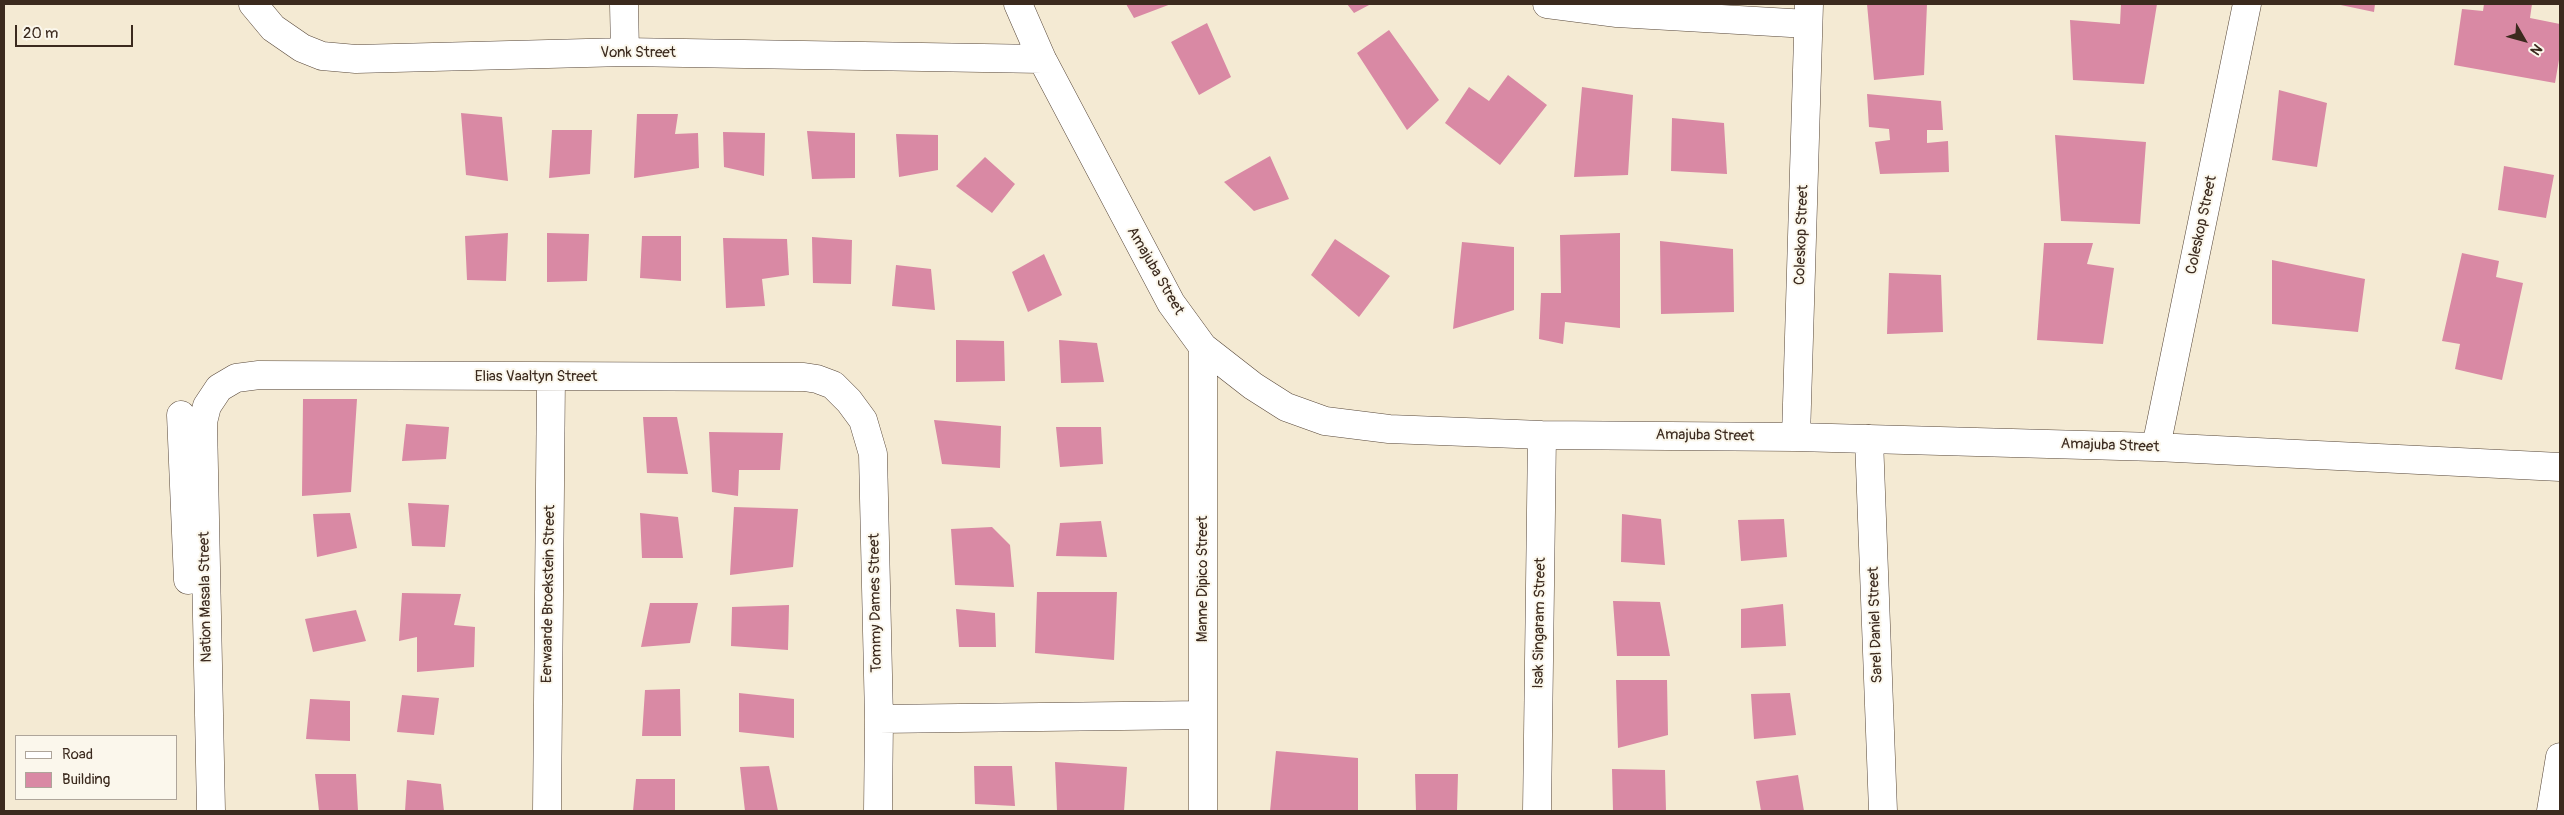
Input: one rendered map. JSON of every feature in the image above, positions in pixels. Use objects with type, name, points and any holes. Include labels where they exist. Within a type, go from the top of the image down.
[{"type":"street","name":"Vonk Street","points":[[253,4],[273,28],[286,39],[322,56],[356,59],[625,52],[1042,59]]},
{"type":"street","points":[[624,4],[625,52]]},
{"type":"street","name":"Amajuba Street","points":[[1018,4],[1042,59],[1171,303],[1202,347],[1252,386],[1286,407],[1325,421],[1389,429],[1542,435],[1796,437],[2156,447],[2560,467]]},
{"type":"street","points":[[1547,4],[1617,13],[1808,14]]},
{"type":"street","name":"Coleskop Street","points":[[2156,447],[2248,4]]},
{"type":"street","name":"Coleskop Street","points":[[1796,437],[1808,14]]},
{"type":"street","name":"Manne Dipico Street","points":[[1202,347],[1203,811]]},
{"type":"street","name":"Elias Vaaltyn Street","points":[[219,388],[236,378],[259,375],[551,378],[804,377],[817,379],[833,386],[849,400]]},
{"type":"street","name":"Eerwaarde Broekstein Street","points":[[547,811],[551,378]]},
{"type":"street","name":"Nation Masala Street","points":[[211,811],[203,422],[207,406],[219,388]]},
{"type":"street","name":"Tommy Dames Street","points":[[849,400],[862,420],[873,454],[879,719],[878,811]]},
{"type":"street","points":[[181,415],[197,811]]},
{"type":"street","name":"Isak Singaram Street","points":[[1538,811],[1542,435]]},
{"type":"street","name":"Sarel Daniel Street","points":[[1869,439],[1883,811]]},
{"type":"street","points":[[879,719],[1203,715]]},
{"type":"street","points":[[2551,811],[2560,757]]},
{"type":"building","points":[[1126,4],[1171,4],[1134,18]]},
{"type":"building","points":[[1347,4],[1371,4],[1354,13]]},
{"type":"building","points":[[1867,4],[1927,4],[1924,75],[1874,80]]},
{"type":"building","points":[[2121,4],[2157,4],[2144,84],[2073,80],[2070,20],[2120,24]]},
{"type":"building","points":[[2336,4],[2375,4],[2374,12]]},
{"type":"building","points":[[2484,4],[2532,4],[2530,18],[2560,24],[2560,54],[2555,83],[2454,65],[2462,9],[2483,11]]},
{"type":"building","points":[[1207,23],[1231,77],[1199,95],[1171,42]]},
{"type":"building","points":[[1389,30],[1439,100],[1407,130],[1357,53]]},
{"type":"building","points":[[1508,75],[1547,105],[1500,165],[1445,123],[1469,87],[1489,101]]},
{"type":"building","points":[[1582,87],[1633,95],[1628,175],[1574,177]]},
{"type":"building","points":[[2279,90],[2327,103],[2317,167],[2272,160]]},
{"type":"building","points":[[1867,94],[1941,101],[1943,130],[1927,130],[1927,143],[1948,141],[1949,172],[1880,174],[1875,142],[1890,140],[1889,129],[1869,127]]},
{"type":"building","points":[[461,113],[502,117],[508,181],[466,175]]},
{"type":"building","points":[[637,114],[678,114],[675,134],[698,133],[699,168],[634,178]]},
{"type":"building","points":[[1672,118],[1724,123],[1727,174],[1671,171]]},
{"type":"building","points":[[552,130],[592,130],[590,174],[549,178]]},
{"type":"building","points":[[807,131],[855,133],[855,178],[812,179]]},
{"type":"building","points":[[723,132],[765,133],[764,176],[724,167]]},
{"type":"building","points":[[896,134],[938,135],[938,170],[899,177]]},
{"type":"building","points":[[2055,135],[2146,142],[2140,224],[2061,221]]},
{"type":"building","points":[[1270,156],[1289,199],[1254,211],[1224,182]]},
{"type":"building","points":[[985,157],[1015,184],[992,213],[956,186]]},
{"type":"building","points":[[2504,166],[2554,175],[2546,218],[2498,210]]},
{"type":"building","points":[[508,233],[506,281],[467,280],[465,236]]},
{"type":"building","points":[[547,233],[589,234],[587,281],[547,282]]},
{"type":"building","points":[[1620,233],[1620,328],[1565,322],[1563,344],[1539,339],[1541,293],[1561,293],[1560,235]]},
{"type":"building","points":[[642,236],[681,236],[681,281],[640,278]]},
{"type":"building","points":[[812,237],[852,240],[851,284],[813,283]]},
{"type":"building","points":[[723,238],[787,239],[789,275],[762,279],[765,306],[726,308]]},
{"type":"building","points":[[1335,239],[1390,276],[1359,317],[1311,275]]},
{"type":"building","points":[[1660,241],[1733,249],[1734,312],[1661,314]]},
{"type":"building","points":[[1462,242],[1514,247],[1514,310],[1453,329]]},
{"type":"building","points":[[2044,243],[2093,243],[2087,264],[2114,268],[2103,344],[2037,340]]},
{"type":"building","points":[[2462,253],[2499,261],[2496,277],[2523,283],[2502,380],[2455,369],[2460,344],[2442,341]]},
{"type":"building","points":[[1044,254],[1062,295],[1028,312],[1012,272]]},
{"type":"building","points":[[2272,260],[2365,279],[2358,332],[2272,324]]},
{"type":"building","points":[[896,265],[931,269],[935,310],[892,306]]},
{"type":"building","points":[[1889,273],[1941,275],[1943,332],[1887,334]]},
{"type":"building","points":[[956,340],[1004,341],[1005,381],[956,382]]},
{"type":"building","points":[[1059,340],[1097,343],[1104,382],[1061,383]]},
{"type":"building","points":[[303,399],[357,399],[351,492],[302,496]]},
{"type":"building","points":[[643,417],[677,417],[688,474],[647,473]]},
{"type":"building","points":[[934,420],[1001,426],[1000,468],[942,464]]},
{"type":"building","points":[[406,424],[449,427],[446,459],[402,461]]},
{"type":"building","points":[[1056,427],[1101,427],[1103,464],[1060,467]]},
{"type":"building","points":[[709,432],[783,433],[780,470],[739,470],[738,496],[712,492]]},
{"type":"building","points":[[408,503],[449,505],[445,547],[412,546]]},
{"type":"building","points":[[734,507],[798,509],[793,567],[730,575]]},
{"type":"building","points":[[350,513],[357,548],[317,557],[313,514]]},
{"type":"building","points":[[640,513],[678,517],[683,558],[642,558]]},
{"type":"building","points":[[1622,514],[1661,519],[1665,565],[1621,562]]},
{"type":"building","points":[[1784,519],[1787,557],[1741,561],[1738,520]]},
{"type":"building","points":[[1101,521],[1107,557],[1056,556],[1060,523]]},
{"type":"building","points":[[992,527],[1010,545],[1014,587],[955,585],[951,529]]},
{"type":"building","points":[[1037,592],[1117,592],[1114,660],[1035,653]]},
{"type":"building","points":[[402,593],[461,594],[454,625],[475,627],[474,667],[417,672],[417,637],[399,641]]},
{"type":"building","points":[[1613,601],[1660,602],[1670,656],[1617,656]]},
{"type":"building","points":[[650,603],[698,603],[690,643],[641,647]]},
{"type":"building","points":[[1783,604],[1786,646],[1741,648],[1741,609]]},
{"type":"building","points":[[789,605],[788,650],[731,646],[732,607]]},
{"type":"building","points":[[956,609],[995,613],[996,647],[959,647]]},
{"type":"building","points":[[356,610],[366,641],[313,652],[305,619]]},
{"type":"building","points":[[1616,680],[1667,680],[1668,735],[1618,748]]},
{"type":"building","points":[[680,689],[681,736],[642,736],[645,690]]},
{"type":"building","points":[[739,693],[794,699],[794,738],[739,732]]},
{"type":"building","points":[[1790,693],[1796,735],[1754,739],[1751,694]]},
{"type":"building","points":[[402,695],[439,698],[434,735],[397,732]]},
{"type":"building","points":[[310,699],[350,701],[350,741],[306,739]]},
{"type":"building","points":[[1276,751],[1358,758],[1358,811],[1270,811]]},
{"type":"building","points":[[1055,762],[1127,767],[1124,811],[1057,811]]},
{"type":"building","points":[[769,766],[778,811],[745,811],[740,767]]},
{"type":"building","points":[[974,766],[1012,766],[1015,806],[975,804]]},
{"type":"building","points":[[1612,769],[1665,770],[1666,811],[1613,811]]},
{"type":"building","points":[[315,774],[356,774],[358,811],[319,811]]},
{"type":"building","points":[[1415,774],[1458,774],[1457,811],[1416,811]]},
{"type":"building","points":[[1798,775],[1804,811],[1761,811],[1756,781]]},
{"type":"building","points":[[636,779],[675,779],[675,811],[633,811]]},
{"type":"building","points":[[407,780],[441,784],[444,811],[405,811]]}]
